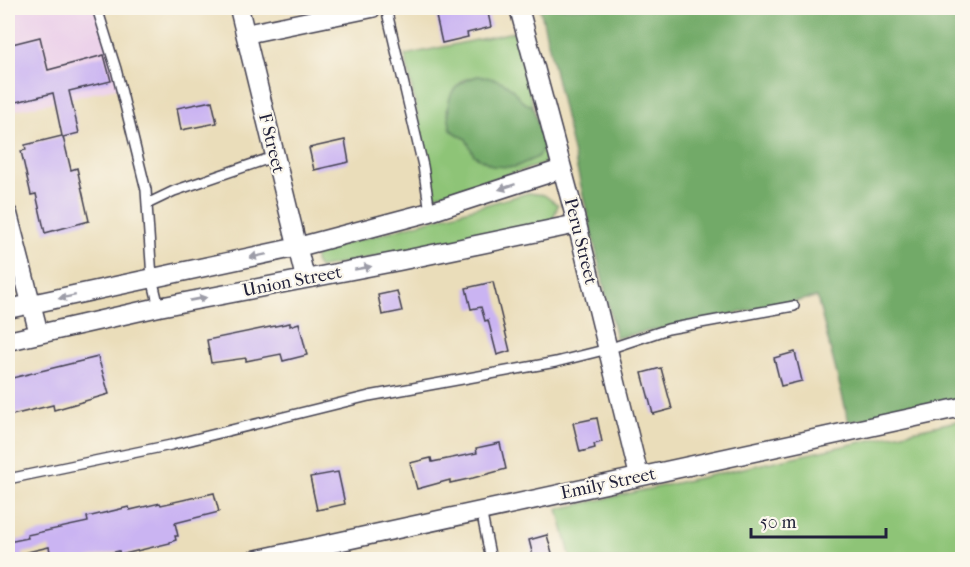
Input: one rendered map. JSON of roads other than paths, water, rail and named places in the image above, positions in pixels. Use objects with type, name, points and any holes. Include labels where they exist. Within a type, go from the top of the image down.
[{"type":"street","name":"F Street","points":[[239,8],[305,278]]},
{"type":"street","points":[[246,34],[372,8]]},
{"type":"street","name":"Peru Street","points":[[519,8],[577,224],[639,476]]},
{"type":"street","name":"Union Street","points":[[8,309],[298,247],[430,212],[562,169]]},
{"type":"street","points":[[8,214],[39,334]]},
{"type":"street","name":"Union Street","points":[[8,341],[159,307],[577,224]]},
{"type":"street","name":"Emily Street","points":[[254,560],[963,407]]},
{"type":"lane","points":[[97,8],[116,69],[146,190],[153,278],[159,307]]},
{"type":"lane","points":[[386,8],[423,166],[430,212]]},
{"type":"lane","points":[[147,204],[174,191],[276,156]]},
{"type":"lane","points":[[8,479],[171,445],[369,396],[556,362],[608,349],[668,329],[794,306]]},
{"type":"lane","points":[[481,510],[491,560]]}]
